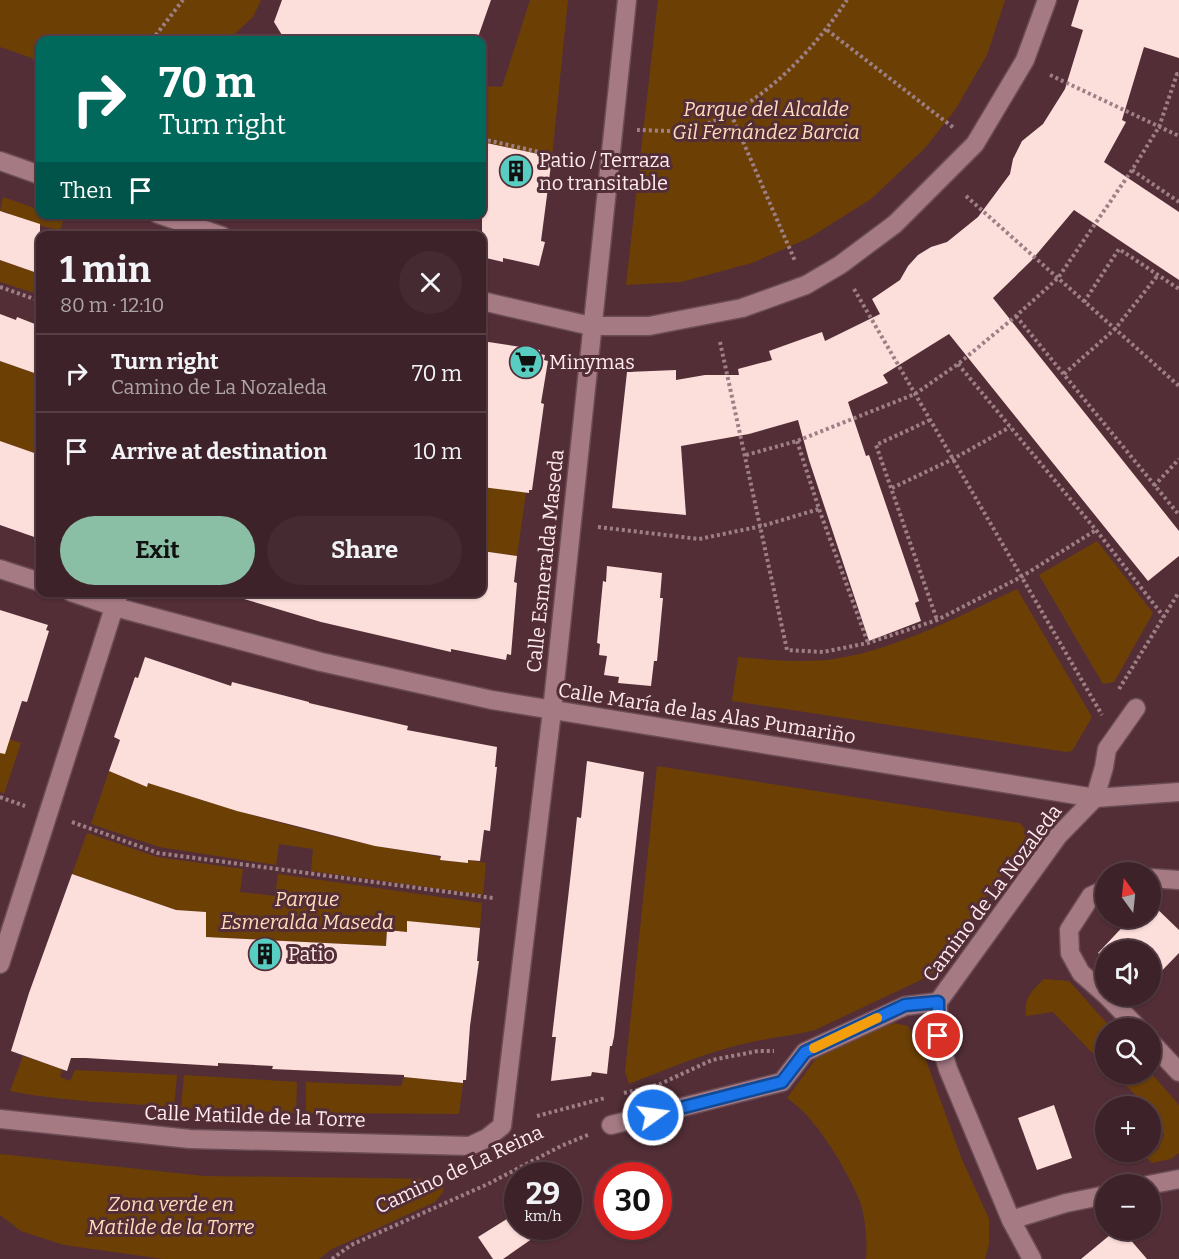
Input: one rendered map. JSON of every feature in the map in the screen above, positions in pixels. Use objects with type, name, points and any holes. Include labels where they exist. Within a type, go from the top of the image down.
[{"type":"street","name":"Calle Esmeralda Maseda","points":[[502,1126],[552,711],[627,0]]},
{"type":"street","points":[[486,302],[591,326],[650,326],[742,308],[806,285],[840,265],[895,224],[975,144],[1025,60],[1047,0]]},
{"type":"street","points":[[0,161],[36,174]]},
{"type":"street","points":[[173,219],[207,231]]},
{"type":"street","points":[[0,569],[36,581]]},
{"type":"street","name":"Calle María de las Alas Pumariño","points":[[100,597],[117,600],[321,662],[492,700],[1095,798]]},
{"type":"street","points":[[0,964],[117,600]]},
{"type":"street","points":[[1136,708],[1107,749],[1095,798],[1177,792]]},
{"type":"street","name":"Camino de La Nozaleda","points":[[1026,1257],[948,1069],[938,1036],[938,1002],[1058,836],[1095,798]]},
{"type":"street","points":[[1161,879],[1179,880]]},
{"type":"street","points":[[1095,894],[1091,896],[1069,930],[1070,953],[1081,973],[1095,985]]},
{"type":"street","points":[[610,1125],[782,1082],[805,1052],[905,1005],[938,1002]]},
{"type":"street","points":[[1117,1006],[1129,1018]]},
{"type":"street","points":[[1161,1053],[1179,1072]]},
{"type":"street","name":"Calle Matilde de la Torre","points":[[0,1119],[190,1140],[470,1146],[488,1138],[502,1126]]},
{"type":"street","points":[[1161,1182],[1179,1179]]},
{"type":"street","points":[[1011,1220],[1066,1203],[1095,1197]]},
{"type":"path","points":[[155,36],[183,0]]},
{"type":"path","points":[[634,130],[683,130],[731,114],[778,80],[826,30],[847,0]]},
{"type":"path","points":[[826,30],[954,128]]},
{"type":"path","points":[[746,455],[797,441],[915,394],[958,364],[1016,316],[1058,278],[1132,170],[1159,126],[1177,74],[1179,75]]},
{"type":"path","points":[[1050,75],[1179,136]]},
{"type":"path","points":[[731,114],[795,261]]},
{"type":"path","points":[[486,140],[570,159]]},
{"type":"path","points":[[1132,170],[1179,202]]},
{"type":"path","points":[[966,196],[1179,386]]},
{"type":"path","points":[[1084,302],[1119,249],[1179,289]]},
{"type":"path","points":[[1064,374],[1115,329],[1158,275]]},
{"type":"path","points":[[0,288],[36,300]]},
{"type":"path","points":[[854,289],[1102,716]]},
{"type":"path","points":[[1016,316],[1179,515]]},
{"type":"path","points":[[720,342],[762,526],[787,650],[823,652],[868,643],[937,620],[1021,577],[1096,530]]},
{"type":"path","points":[[958,364],[1096,530],[1164,617]]},
{"type":"path","points":[[930,420],[876,446],[937,620]]},
{"type":"path","points":[[892,488],[953,459],[1010,427]]},
{"type":"path","points":[[797,441],[868,643]]},
{"type":"path","points":[[1154,486],[1179,459]]},
{"type":"path","points":[[598,527],[699,539],[762,526],[819,509]]},
{"type":"path","points":[[1115,696],[1179,592]]},
{"type":"path","points":[[1097,725],[1108,706]]},
{"type":"path","points":[[48,813],[158,853],[494,898]]},
{"type":"path","points":[[537,1116],[660,1084],[712,1060],[758,1051],[805,1052]]},
{"type":"path","name":"Camino de La Reina","points":[[332,1259],[351,1245],[488,1184],[561,1146],[610,1125]]},
{"type":"green space","points":[[0,0],[261,0],[253,17],[232,36],[36,36],[36,64],[32,58],[0,47]]},
{"type":"green space","points":[[530,0],[568,0],[552,157],[486,143],[486,86],[502,87]]},
{"type":"green space","name":"Parque del Alcalde Gil Fernández Barcia","points":[[658,0],[1005,0],[987,55],[955,110],[925,148],[871,199],[809,238],[752,263],[681,282],[626,285]]},
{"type":"green space","points":[[3,197],[36,209],[36,219],[64,219],[60,231],[8,216],[9,213],[0,211]]},
{"type":"green space","points":[[0,260],[36,273],[36,294],[0,282]]},
{"type":"green space","points":[[0,361],[36,374],[36,454],[0,441]]},
{"type":"green space","points":[[486,487],[526,492],[517,556],[486,552]]},
{"type":"green space","points":[[1097,541],[1153,613],[1114,682],[1103,684],[1039,575]]},
{"type":"green space","points":[[1017,589],[1092,717],[1072,751],[732,701],[738,657],[810,661],[858,654],[905,640]]},
{"type":"green space","points":[[0,736],[21,743],[4,794],[0,792]]},
{"type":"green space","points":[[657,766],[1020,823],[1026,831],[1025,841],[935,971],[925,978],[815,1030],[728,1048],[629,1084],[625,1072]]},
{"type":"green space","name":"Parque Esmeralda Maseda","points":[[109,771],[147,787],[148,783],[316,832],[381,847],[440,857],[441,860],[486,863],[483,895],[311,871],[313,849],[279,844],[276,865],[159,847],[91,824]]},
{"type":"green space","name":"Parque Esmeralda Maseda","points":[[87,833],[157,857],[243,869],[240,892],[275,896],[278,874],[482,903],[480,928],[407,922],[407,932],[387,930],[386,946],[206,937],[206,912],[176,910],[72,874]]},
{"type":"green space","points":[[1044,979],[1069,981],[1102,1018],[1095,1018],[1095,1056],[1053,1012],[1026,1016],[1026,1004],[1035,988]]},
{"type":"green space","points":[[894,1023],[908,1026],[923,1052],[961,1157],[989,1219],[989,1244],[985,1259],[866,1259],[864,1220],[853,1186],[819,1130],[798,1106],[787,1098],[821,1052]]},
{"type":"green space","points":[[23,1056],[62,1069],[60,1077],[70,1081],[75,1070],[177,1075],[174,1107],[71,1100],[10,1091]]},
{"type":"green space","points":[[184,1075],[297,1082],[296,1113],[181,1108]]},
{"type":"green space","points":[[404,1077],[463,1083],[459,1114],[306,1113],[306,1082],[401,1086]]},
{"type":"green space","points":[[1124,1084],[1161,1084],[1179,1105],[1179,1153],[1171,1159],[1161,1161],[1161,1142],[1164,1135],[1161,1129],[1161,1096],[1137,1096]]},
{"type":"green space","name":"Zona verde en Matilde de la Torre","points":[[0,1154],[204,1176],[445,1179],[443,1192],[435,1202],[332,1249],[319,1259],[163,1259],[64,1245],[21,1231],[0,1215]]},
{"type":"building","points":[[282,0],[491,0],[478,36],[283,36],[274,22]]},
{"type":"building","points":[[1079,0],[1179,0],[1179,58],[1144,47],[1122,120],[1126,122],[1104,162],[1179,212],[1179,280],[1074,210],[1031,261],[993,298],[1179,531],[1179,556],[1148,581],[949,334],[883,375],[888,383],[848,402],[866,456],[869,455],[919,601],[915,603],[921,621],[869,641],[798,420],[749,434],[681,446],[686,515],[612,508],[627,372],[676,370],[676,380],[705,375],[739,375],[738,369],[772,360],[769,351],[822,332],[825,341],[880,314],[872,299],[900,280],[918,255],[931,247],[947,242],[978,217],[1010,174],[1013,159],[1022,141],[1043,124],[1065,89],[1083,30],[1071,26]]},
{"type":"building","points":[[486,143],[552,157],[541,241],[545,242],[539,266],[503,258],[503,262],[486,258],[486,231],[482,231],[482,219],[486,219]]},
{"type":"building","points":[[0,211],[40,224],[40,231],[36,231],[36,273],[0,260]]},
{"type":"building","points":[[0,314],[16,320],[17,317],[36,324],[36,374],[0,361]]},
{"type":"building","points":[[486,342],[540,350],[540,354],[545,355],[544,360],[548,361],[532,490],[529,490],[529,493],[486,488]]},
{"type":"building","points":[[0,441],[36,454],[36,538],[0,525]]},
{"type":"building","points":[[486,552],[517,556],[511,655],[507,654],[506,660],[451,649],[451,652],[321,622],[244,599],[244,597],[486,597]]},
{"type":"building","points":[[607,566],[662,573],[660,598],[663,598],[657,661],[654,661],[651,686],[618,683],[619,677],[604,675],[607,656],[599,655],[600,644],[597,643],[603,581],[606,582]]},
{"type":"building","points":[[0,610],[48,625],[46,630],[49,631],[27,702],[22,701],[5,754],[0,753]]},
{"type":"building","points":[[145,657],[231,686],[232,682],[408,726],[407,730],[497,747],[490,831],[484,830],[480,861],[468,860],[468,863],[440,860],[441,856],[375,846],[237,811],[148,783],[147,787],[109,771],[120,740],[114,737],[135,677],[138,678]]},
{"type":"building","points":[[587,761],[644,772],[614,1037],[612,1046],[610,1046],[607,1074],[592,1072],[591,1076],[551,1081],[556,1037],[552,1037],[577,817],[581,818]]},
{"type":"building","points":[[72,874],[176,910],[206,912],[206,937],[386,946],[387,930],[407,932],[407,921],[480,928],[477,961],[479,961],[470,1026],[466,1080],[463,1080],[463,1083],[404,1077],[404,1075],[272,1069],[273,1066],[218,1063],[218,1066],[86,1058],[71,1058],[67,1071],[11,1051],[29,993]]},
{"type":"building","points":[[1161,913],[1179,930],[1179,953],[1161,972],[1161,940],[1110,940],[1122,928],[1161,928]]},
{"type":"building","points":[[1054,1105],[1072,1158],[1037,1170],[1018,1118]]},
{"type":"building","points":[[504,1221],[504,1240],[530,1240],[503,1259],[493,1259],[478,1237]]},
{"type":"building","points":[[1104,1240],[1131,1240],[1147,1259],[1081,1259]]},
{"type":"slow traffic","points":[[814,1048],[877,1018]]},
{"type":"place","name":"Patio / Terraza no transitable","points":[[516,171]]},
{"type":"place","name":"Minymas","points":[[526,362]]},
{"type":"place","name":"Patio","points":[[265,954]]},
{"type":"route","points":[[653,1115],[782,1082],[805,1052],[905,1005],[938,1002],[938,1036]]}]
